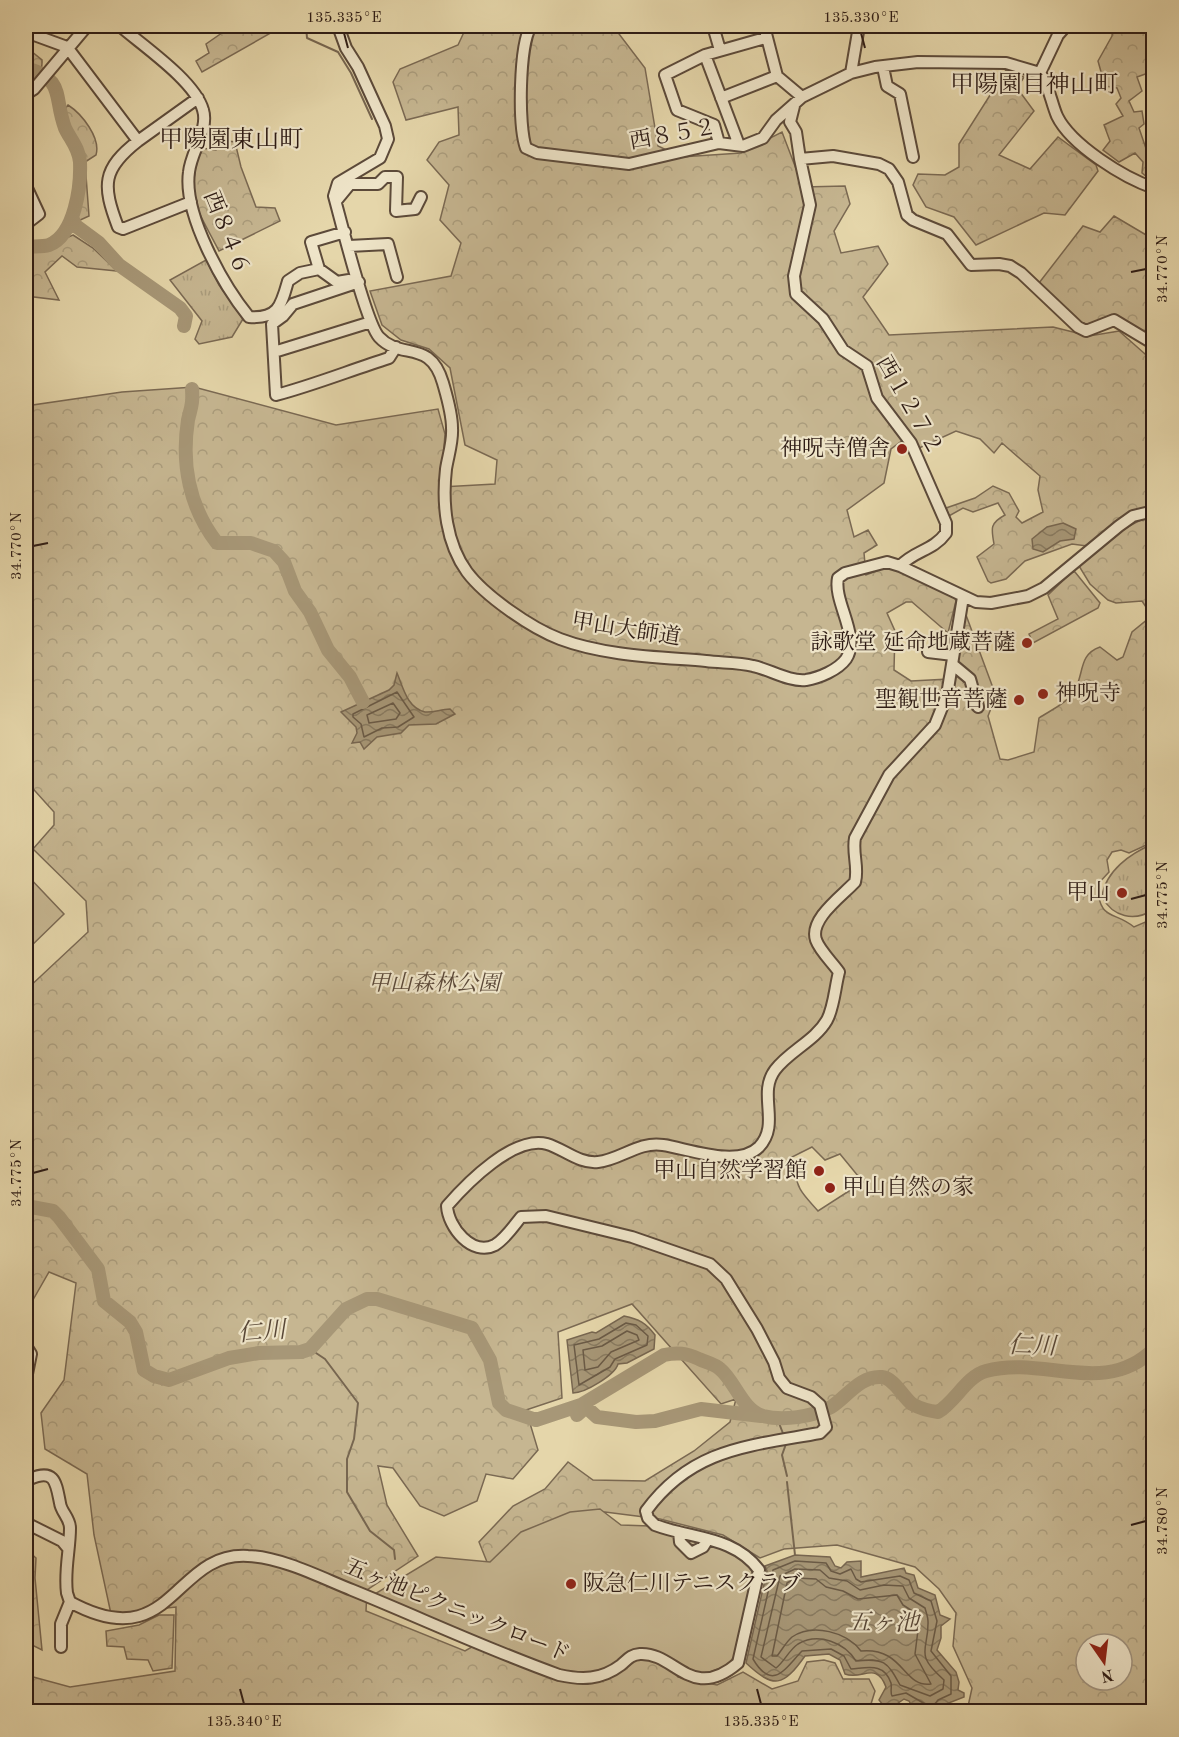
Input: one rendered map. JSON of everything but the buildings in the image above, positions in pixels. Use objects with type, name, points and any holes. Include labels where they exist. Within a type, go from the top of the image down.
[{"type":"street","points":[[41,26],[44,39]]},
{"type":"street","points":[[26,94],[87,26]]},
{"type":"street","points":[[120,26],[190,87],[198,98],[119,156],[108,176],[109,205],[118,227],[123,229],[191,202]]},
{"type":"street","points":[[336,201],[338,183],[380,158],[388,139],[385,126],[358,67],[346,48],[338,26]]},
{"type":"street","name":"西８５２","points":[[531,26],[524,45],[520,123],[526,148],[537,153],[573,159],[628,164],[719,143],[739,146],[764,138],[776,120],[798,101],[851,74],[883,67],[918,62],[1006,63],[1040,73]]},
{"type":"street","points":[[713,26],[720,50]]},
{"type":"street","points":[[764,26],[765,38],[777,76],[798,101]]},
{"type":"street","points":[[851,74],[859,26]]},
{"type":"street","points":[[1066,26],[1058,35],[1040,73],[1064,128],[1077,141],[1129,179],[1154,188]]},
{"type":"street","points":[[26,32],[67,47],[138,141]]},
{"type":"street","points":[[719,143],[714,125],[677,110],[665,75],[705,55],[765,38]]},
{"type":"street","points":[[705,55],[739,146]]},
{"type":"street","points":[[883,67],[887,86],[900,94],[913,158]]},
{"type":"street","points":[[721,98],[777,76]]},
{"type":"street","name":"西８４６","points":[[198,98],[204,111],[202,129],[189,169],[188,187],[191,202],[215,265],[229,293],[249,317],[264,318],[281,304],[288,281],[300,273],[319,269]]},
{"type":"street","name":"西１２７２","points":[[798,101],[790,122],[799,141],[800,159],[810,205],[794,276],[796,294],[806,306],[823,319],[843,350],[867,366],[878,398],[911,442],[946,523],[946,533],[935,546],[910,555],[900,566]]},
{"type":"street","points":[[800,159],[833,156],[879,164],[894,175],[907,215],[913,220],[946,234],[971,265],[1010,266],[1021,273],[1078,327],[1086,331],[1114,320],[1154,344]]},
{"type":"street","points":[[336,201],[350,184],[378,184],[385,177],[397,177],[396,211],[415,209],[421,197]]},
{"type":"street","points":[[26,186],[39,214],[26,223]]},
{"type":"street","name":"甲山大師道","points":[[336,201],[358,279],[379,337],[396,347],[419,352],[429,358],[442,381],[452,427],[446,471],[447,525],[459,560],[475,583],[558,638],[589,648],[751,665],[804,680],[837,668],[850,650],[849,635],[836,587],[838,578],[845,573],[887,562],[976,602],[991,603],[1028,596],[1044,588],[1133,516],[1154,511]]},
{"type":"street","points":[[345,232],[311,242],[319,269],[337,282],[358,279]]},
{"type":"street","points":[[349,246],[388,244],[397,277]]},
{"type":"street","points":[[358,279],[293,303],[283,316],[272,324],[276,395],[312,386],[330,376],[389,358],[396,347]]},
{"type":"street","points":[[274,352],[372,322]]},
{"type":"street","name":"五ヶ池ピクニックロード","points":[[70,1602],[101,1616],[120,1619],[138,1617],[161,1606],[217,1561],[238,1555],[252,1556],[313,1574],[559,1675],[581,1680],[595,1678],[621,1664],[628,1656],[642,1654],[655,1658],[678,1671],[706,1678],[729,1671],[738,1663],[759,1570],[740,1552],[724,1542],[655,1525],[648,1518],[646,1511],[688,1469],[715,1455],[820,1433],[826,1427],[823,1410],[811,1397],[787,1388],[782,1382],[758,1329],[726,1279],[710,1264],[632,1237],[532,1215],[521,1217],[505,1237],[492,1246],[482,1247],[462,1238],[453,1229],[447,1217],[447,1206],[488,1167],[523,1145],[546,1144],[584,1161],[598,1162],[646,1145],[661,1144],[706,1154],[738,1157],[750,1155],[760,1146],[771,1117],[767,1094],[769,1082],[775,1070],[822,1027],[828,1017],[839,972],[817,942],[815,932],[818,921],[855,882],[857,876],[853,849],[855,838],[889,775],[935,725],[947,695],[963,597]]},
{"type":"street","points":[[928,652],[952,659],[970,679],[978,707]]},
{"type":"street","points":[[26,1346],[31,1354],[26,1379]]},
{"type":"street","points":[[26,1478],[30,1479],[41,1474],[55,1480],[59,1487],[61,1510],[70,1527],[65,1582],[70,1602],[61,1624],[61,1647]]},
{"type":"street","points":[[26,1523],[62,1541],[67,1546]]},
{"type":"street","points":[[679,1532],[680,1542],[692,1553],[703,1547],[708,1539]]},
{"type":"green space","points":[[232,26],[283,26],[202,72],[196,61],[209,53],[206,44]]},
{"type":"green space","name":"甲山森林公園","points":[[473,26],[613,26],[645,68],[658,146],[681,157],[741,153],[782,132],[803,187],[845,186],[850,204],[834,231],[841,253],[878,246],[888,264],[863,297],[889,335],[1053,327],[1089,336],[1119,331],[1153,361],[1153,506],[1135,510],[1087,546],[1072,544],[1025,561],[1006,579],[991,583],[988,581],[977,557],[994,544],[992,534],[994,523],[1005,515],[998,503],[973,512],[963,508],[949,516],[946,508],[975,498],[993,486],[1009,493],[1019,511],[1016,517],[1022,523],[1043,512],[1038,490],[1040,476],[1002,443],[994,453],[980,439],[956,431],[917,449],[910,435],[891,449],[884,483],[847,510],[854,537],[868,530],[877,545],[864,553],[866,575],[887,567],[895,569],[954,596],[956,601],[948,633],[912,602],[906,602],[887,613],[895,631],[894,670],[911,681],[949,679],[966,615],[996,696],[988,716],[1000,759],[1008,760],[1034,752],[1039,718],[1070,697],[1077,686],[1088,655],[1100,647],[1117,660],[1123,657],[1132,632],[1149,618],[1150,613],[1142,601],[1116,603],[1108,600],[1090,584],[1079,566],[1092,552],[1113,536],[1153,516],[1153,842],[1129,853],[1121,850],[1112,852],[1107,860],[1109,872],[1097,885],[1104,910],[1134,927],[1148,921],[1153,914],[1153,1711],[967,1711],[972,1688],[953,1646],[956,1613],[939,1589],[915,1567],[837,1545],[784,1549],[760,1558],[723,1535],[660,1519],[605,1512],[571,1516],[489,1567],[479,1542],[513,1506],[545,1489],[568,1462],[593,1480],[645,1481],[694,1451],[730,1422],[736,1399],[721,1404],[632,1304],[558,1332],[562,1398],[526,1410],[538,1450],[513,1479],[486,1474],[477,1501],[444,1516],[420,1506],[393,1468],[378,1466],[387,1505],[418,1556],[367,1590],[366,1611],[465,1651],[573,1589],[656,1647],[678,1677],[717,1685],[743,1672],[772,1689],[798,1681],[807,1662],[824,1660],[835,1663],[843,1679],[869,1679],[875,1691],[871,1704],[884,1711],[26,1711],[26,1675],[70,1687],[175,1671],[176,1607],[111,1614],[94,1535],[87,1474],[45,1449],[41,1413],[64,1380],[76,1283],[49,1272],[26,1312],[26,990],[88,932],[86,901],[33,849],[54,825],[54,812],[26,781],[26,406],[122,392],[194,387],[336,425],[438,409],[445,434],[441,487],[495,484],[497,460],[465,445],[450,368],[429,349],[401,340],[382,325],[370,291],[451,276],[461,243],[440,220],[449,185],[427,160],[439,142],[459,135],[458,107],[406,120],[393,82],[400,69],[458,45],[465,30]],"holes":[[[812,1147],[825,1160],[840,1154],[863,1182],[818,1211],[799,1187],[797,1170],[790,1158]]]},
{"type":"green space","points":[[1113,26],[1153,26],[1153,51],[1148,53],[1151,72],[1137,77],[1142,91],[1129,101],[1134,112],[1142,111],[1144,124],[1139,128],[1153,169],[1153,182],[1142,173],[1143,162],[1135,153],[1119,162],[1103,150],[1110,141],[1104,125],[1123,116],[1116,104],[1121,98],[1117,88],[1105,86],[1098,61],[1112,36]]},
{"type":"green space","points":[[26,47],[42,60],[42,65],[35,81],[26,91]]},
{"type":"green space","points":[[1006,70],[1024,77],[1017,88],[1034,111],[999,155],[1030,169],[1058,137],[1096,165],[1098,171],[1065,215],[1044,213],[976,245],[954,217],[926,207],[913,185],[918,174],[945,175],[959,167],[959,144]]},
{"type":"green space","points":[[68,105],[89,127],[97,148],[96,155],[85,162],[89,216],[76,222],[75,214],[83,155],[67,121],[65,109]]},
{"type":"green space","points":[[221,140],[235,142],[241,167],[256,207],[275,208],[280,221],[219,251],[195,202],[194,179],[201,148],[216,150]]},
{"type":"green space","points":[[1114,216],[1153,239],[1153,327],[1148,335],[1111,315],[1088,325],[1079,321],[1039,283],[1083,226],[1100,232]]},
{"type":"green space","points":[[73,235],[93,248],[117,271],[77,267],[62,256],[45,272],[59,300],[26,296],[26,260],[35,251]]},
{"type":"green space","points":[[206,260],[219,285],[243,319],[232,337],[199,344],[195,339],[202,321],[170,280]]},
{"type":"green space","points":[[1072,572],[1075,572],[1100,603],[1098,608],[1033,643],[1029,634],[1058,619],[1048,595]]},
{"type":"green space","points":[[1153,844],[1153,910],[1139,916],[1118,913],[1102,897],[1108,879],[1120,864],[1136,852]]},
{"type":"green space","points":[[26,874],[64,914],[26,951]]},
{"type":"green space","name":"阪急仁川テニスクラブ","points":[[600,1509],[621,1525],[650,1526],[720,1546],[748,1563],[753,1573],[736,1654],[727,1666],[707,1673],[690,1673],[655,1654],[618,1664],[595,1675],[581,1677],[543,1665],[373,1595],[436,1557],[490,1562],[521,1532],[570,1512]]},
{"type":"green space","points":[[26,1549],[36,1558],[35,1578],[42,1650],[26,1642]]},
{"type":"green space","points":[[159,1615],[174,1615],[172,1668],[153,1671],[148,1660],[127,1659],[124,1647],[107,1646],[106,1631],[139,1625]]},
{"type":"water","points":[[1063,523],[1076,529],[1074,539],[1060,541],[1043,552],[1033,549],[1032,539],[1047,527]]},
{"type":"water","points":[[397,673],[406,696],[419,710],[428,712],[450,709],[455,714],[436,724],[409,725],[401,733],[377,737],[364,749],[360,742],[352,743],[357,733],[356,727],[341,712],[389,690],[394,685]]},
{"type":"water","points":[[624,1316],[642,1322],[652,1331],[655,1335],[654,1349],[627,1363],[618,1364],[599,1383],[573,1393],[567,1340],[592,1332],[596,1333]]},
{"type":"water","name":"五ヶ池","points":[[795,1555],[830,1557],[835,1566],[841,1568],[847,1562],[861,1561],[861,1577],[904,1568],[906,1573],[914,1575],[918,1588],[935,1595],[940,1615],[950,1619],[941,1626],[941,1638],[937,1650],[956,1672],[959,1682],[958,1690],[964,1693],[964,1697],[941,1706],[940,1711],[924,1711],[920,1706],[914,1710],[909,1701],[904,1699],[894,1706],[883,1705],[879,1700],[886,1687],[878,1675],[873,1673],[845,1674],[840,1660],[829,1654],[805,1656],[790,1674],[778,1681],[764,1677],[746,1663],[767,1571],[765,1566]]},
{"type":"waterway","points":[[306,26],[307,38],[338,52],[351,73],[372,119]]},
{"type":"waterway","points":[[26,68],[39,73],[53,84],[65,128],[78,152],[80,162],[75,209],[65,231],[58,240],[49,245],[26,247]]},
{"type":"waterway","points":[[73,220],[76,226],[99,243],[119,265],[180,308],[186,316],[184,326]]},
{"type":"waterway","points":[[192,389],[186,437],[187,469],[194,501],[208,530],[217,543],[251,543],[274,551],[284,562],[295,591],[310,612],[328,650],[350,677],[363,702]]},
{"type":"waterway","name":"仁川","points":[[26,1206],[53,1211],[59,1217],[98,1269],[104,1301],[130,1322],[136,1332],[144,1370],[154,1376],[169,1380],[229,1358],[259,1353],[301,1352],[310,1349],[346,1309],[367,1299],[377,1299],[472,1328],[490,1360],[499,1403],[506,1410],[536,1420],[581,1405],[664,1355],[690,1355],[715,1366],[725,1374],[744,1402],[756,1413],[763,1416],[788,1418],[806,1416],[831,1407],[860,1383],[874,1377],[886,1378],[912,1404],[925,1410],[938,1412],[973,1378],[986,1371],[1008,1367],[1094,1373],[1115,1371],[1135,1363],[1154,1349]]},
{"type":"waterway","points":[[310,1349],[325,1359],[358,1403],[354,1439],[347,1459],[347,1492],[370,1531],[394,1550],[395,1559]]},
{"type":"waterway","name":"仁川","points":[[577,1415],[586,1407],[597,1417],[636,1422],[655,1421],[701,1409],[761,1416]]},
{"type":"waterway","points":[[777,1418],[784,1436]]},
{"type":"waterway","points":[[786,1444],[782,1455],[787,1476]]},
{"type":"waterway","points":[[787,1482],[795,1555]]},
{"type":"place","name":"神呪寺僧舎","points":[[902,449]]},
{"type":"place","name":"詠歌堂 延命地蔵菩薩","points":[[1027,643]]},
{"type":"place","name":"神呪寺","points":[[1043,694]]},
{"type":"place","name":"聖観世音菩薩","points":[[1019,700]]},
{"type":"place","name":"甲山","points":[[1122,893]]},
{"type":"place","name":"甲山自然学習館","points":[[819,1171]]},
{"type":"place","name":"甲山自然の家","points":[[830,1188]]},
{"type":"place","name":"阪急仁川テニスクラブ","points":[[571,1584]]},
{"type":"district","name":"甲陽園目神山町","points":[[1034,86]]},
{"type":"district","name":"甲陽園東山町","points":[[231,141]]}]
